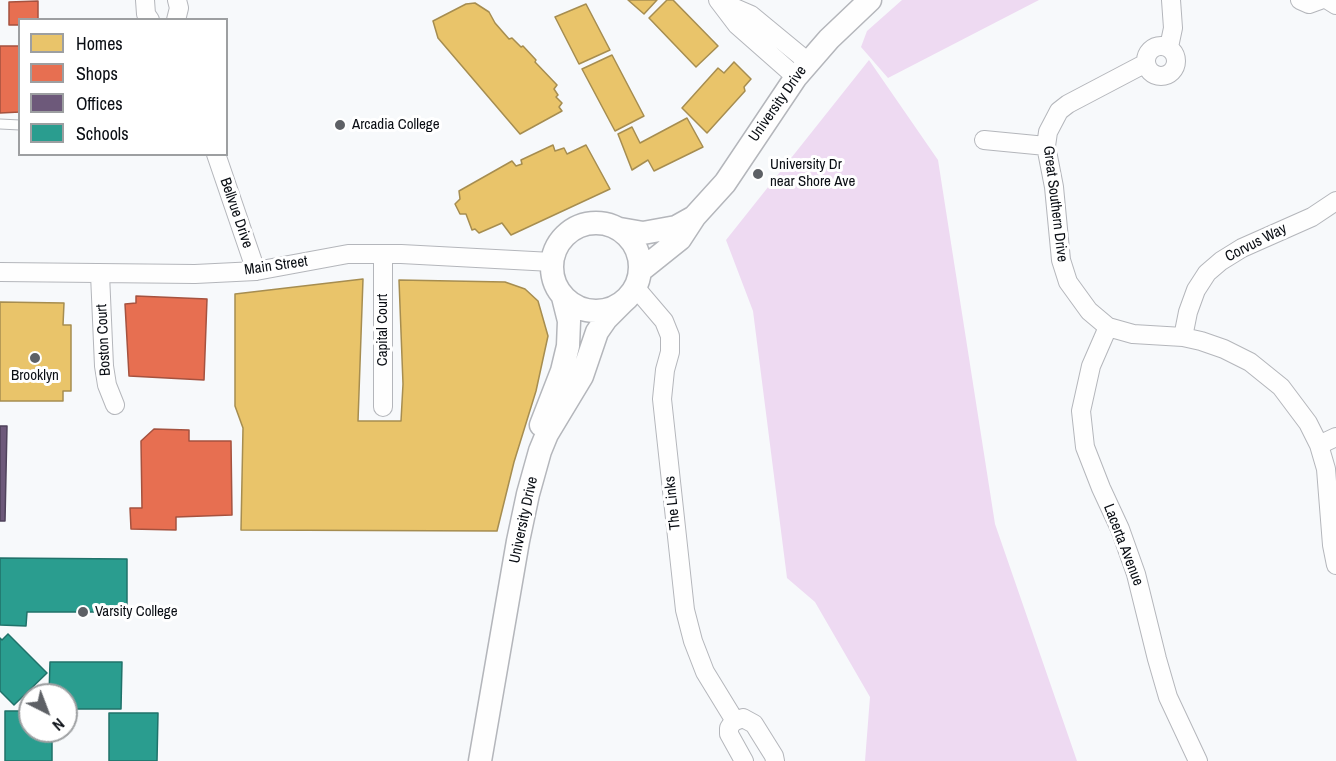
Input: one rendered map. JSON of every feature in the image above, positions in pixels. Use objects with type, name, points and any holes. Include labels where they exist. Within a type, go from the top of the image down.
[{"type":"street","points":[[145,0],[146,14],[149,18]]},
{"type":"street","points":[[176,18],[179,8],[177,0]]},
{"type":"street","name":"University Drive","points":[[480,761],[528,494],[547,434],[582,376],[597,332],[633,286],[680,239],[695,216],[725,183],[802,70],[829,39],[870,0]]},
{"type":"street","points":[[1169,47],[1173,28],[1171,0]]},
{"type":"street","points":[[1300,0],[1309,4],[1320,0]]},
{"type":"street","points":[[1328,0],[1336,5]]},
{"type":"street","points":[[719,1],[751,15],[802,70]]},
{"type":"street","points":[[1160,45],[1169,47],[1177,60],[1176,65],[1165,76],[1155,75],[1146,63],[1148,53],[1160,45]]},
{"type":"street","name":"Great Southern Drive","points":[[1146,63],[1094,89],[1059,111],[1048,132],[1046,146],[1054,187],[1061,260],[1068,282],[1089,311],[1108,327],[1133,334],[1183,337],[1202,341],[1224,349],[1267,375],[1294,404],[1308,423],[1319,445],[1326,469],[1332,545],[1336,565]]},
{"type":"street","points":[[984,140],[1046,146]]},
{"type":"street","name":"Bellvue Drive","points":[[217,156],[256,271]]},
{"type":"street","name":"Corvus Way","points":[[1183,337],[1188,312],[1196,290],[1207,273],[1221,261],[1251,244],[1312,217],[1336,201]]},
{"type":"street","name":"University Drive","points":[[620,229],[643,233],[676,227],[695,216]]},
{"type":"street","points":[[591,222],[606,223],[620,229],[636,247],[640,258],[633,286],[612,308],[600,311],[586,310],[563,297],[552,275],[552,262],[556,248],[564,235],[576,226],[591,222]]},
{"type":"street","name":"Main Street","points":[[0,272],[48,271],[100,274],[256,271],[348,254],[552,262]]},
{"type":"street","name":"Capital Court","points":[[383,254],[383,407]]},
{"type":"street","name":"Boston Court","points":[[100,274],[106,385],[115,405]]},
{"type":"street","name":"The Links","points":[[633,286],[664,321],[670,336],[670,352],[665,369],[662,399],[685,610],[693,641],[705,672],[735,721]]},
{"type":"street","name":"University Drive","points":[[472,761],[522,482],[562,371],[568,345],[569,321],[563,297]]},
{"type":"street","name":"Lacerta Avenue","points":[[1108,327],[1091,366],[1081,411],[1085,447],[1120,529],[1136,574],[1168,697],[1197,761]]},
{"type":"street","points":[[1319,445],[1336,437]]},
{"type":"street","points":[[744,761],[729,736],[729,728],[735,721],[743,718],[752,722],[775,761]]},
{"type":"lane","points":[[0,124],[18,124]]},
{"type":"shaded area","points":[[902,0],[1039,0],[888,78],[861,47],[867,31]]},
{"type":"shaded area","points":[[869,60],[938,160],[995,524],[1077,761],[865,761],[870,697],[815,602],[787,578],[753,311],[726,240]]},
{"type":"building: Homes","points":[[628,0],[657,0],[644,14]]},
{"type":"building: Homes","points":[[667,0],[673,0],[718,46],[696,67],[649,18]]},
{"type":"building: Homes","points":[[475,3],[489,12],[509,39],[512,38],[521,47],[523,46],[557,85],[554,89],[558,95],[556,97],[562,103],[559,107],[562,111],[520,134],[438,38],[433,21],[466,4]]},
{"type":"building: Homes","points":[[586,4],[610,50],[579,64],[555,17]]},
{"type":"building: Homes","points":[[612,55],[644,116],[615,131],[582,69]]},
{"type":"building: Homes","points":[[734,62],[751,79],[744,87],[745,91],[707,133],[682,108],[718,68],[724,73]]},
{"type":"building: Homes","points":[[687,118],[703,147],[654,171],[648,160],[632,170],[618,134],[632,127],[640,143]]},
{"type":"building: Homes","points":[[553,145],[555,151],[564,148],[567,154],[586,145],[610,189],[511,235],[502,223],[479,233],[475,229],[472,230],[466,214],[460,214],[455,204],[460,199],[459,191],[512,161],[516,166],[522,164],[521,160]]},
{"type":"building: Homes","points":[[363,279],[358,421],[401,421],[403,384],[399,280],[505,282],[525,289],[538,301],[548,336],[536,391],[514,462],[497,531],[241,530],[243,428],[235,406],[235,294]]},
{"type":"building: Homes","name":"Brooklyn","points":[[0,302],[64,303],[63,325],[71,325],[71,391],[63,391],[63,401],[0,401]]},
{"type":"building: Shops","points":[[38,1],[38,18],[18,18],[18,25],[9,25],[9,2]]},
{"type":"building: Shops","points":[[0,46],[18,46],[18,112],[0,113]]},
{"type":"building: Shops","points":[[136,296],[207,299],[204,380],[129,376],[125,304],[136,303]]},
{"type":"building: Shops","points":[[154,429],[189,430],[189,441],[231,441],[232,515],[176,517],[176,530],[131,529],[130,508],[142,508],[141,441]]},
{"type":"building: Offices","points":[[0,426],[7,426],[5,521],[0,521]]},
{"type":"building: Schools","points":[[0,558],[127,559],[127,612],[27,612],[26,626],[0,625]]},
{"type":"building: Schools","points":[[8,634],[47,673],[37,683],[18,683],[18,701],[14,705],[0,691],[0,638],[2,640]]},
{"type":"building: Schools","points":[[50,662],[122,662],[121,709],[78,709],[78,683],[49,683]]},
{"type":"building: Schools","points":[[5,711],[18,711],[18,743],[52,743],[52,761],[5,761]]},
{"type":"building: Schools","points":[[109,713],[158,713],[157,761],[109,761]]},
{"type":"place","name":"Arcadia College","points":[[340,125]]},
{"type":"place","name":"University Dr near Shore Ave","points":[[758,174]]},
{"type":"place","name":"Brooklyn","points":[[35,358]]},
{"type":"place","name":"Varsity College","points":[[83,612]]}]
